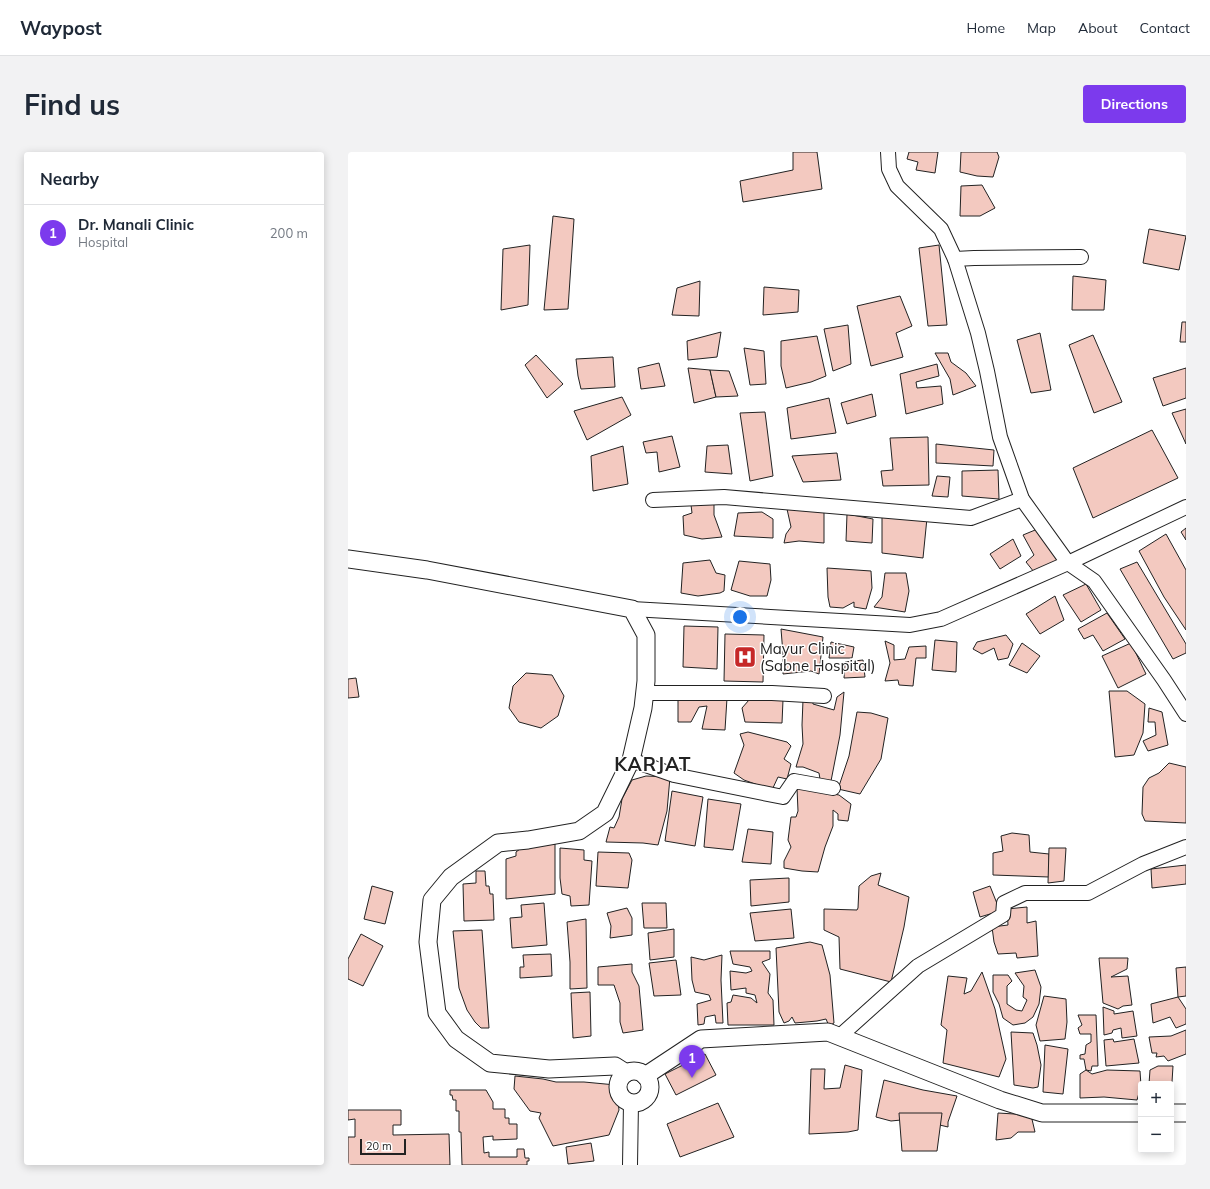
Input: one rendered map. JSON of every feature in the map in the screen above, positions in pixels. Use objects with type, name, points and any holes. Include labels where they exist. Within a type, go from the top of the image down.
[{"type":"street","points":[[888,152],[889,169],[897,186],[942,229],[955,259],[978,333],[1000,437],[1022,499],[1068,563],[1094,581],[1164,680],[1186,714]]},
{"type":"street","points":[[955,259],[1081,258]]},
{"type":"street","points":[[653,500],[724,497],[971,518],[1022,499]]},
{"type":"street","points":[[348,559],[427,570],[632,609],[910,625],[941,619],[1068,563],[1186,507]]},
{"type":"street","points":[[626,1073],[615,1066],[549,1069],[490,1063],[456,1039],[437,1013],[428,942],[432,900],[451,877],[498,843],[528,840],[580,831],[605,813],[631,760],[645,694],[646,635],[632,609]]},
{"type":"street","points":[[645,694],[772,693],[824,696]]},
{"type":"street","points":[[631,760],[674,775],[783,797],[794,781],[833,788]]},
{"type":"street","points":[[840,1036],[918,966],[1003,916],[1004,903],[1025,893],[1088,893],[1143,864],[1186,847]]},
{"type":"street","points":[[645,1076],[701,1039],[828,1032],[1000,1100],[1042,1113],[1138,1113]]},
{"type":"street","points":[[636,1071],[645,1076],[650,1084],[649,1095],[642,1102],[631,1103],[622,1098],[618,1088],[622,1077],[626,1073],[636,1071]]},
{"type":"street","points":[[630,1165],[631,1103]]},
{"type":"street","points":[[1174,1113],[1186,1113]]},
{"type":"building","points":[[793,152],[817,152],[822,189],[743,202],[740,181],[793,170]]},
{"type":"building","points":[[909,152],[938,152],[935,173],[916,170],[918,162],[907,159]]},
{"type":"building","points":[[961,152],[997,152],[999,157],[993,177],[977,176],[960,172]]},
{"type":"building","points":[[982,185],[995,208],[980,216],[960,216],[961,186]]},
{"type":"building","points":[[553,216],[574,219],[568,309],[544,310]]},
{"type":"building","points":[[1149,229],[1186,236],[1179,270],[1143,263]]},
{"type":"building","points":[[530,245],[528,305],[501,310],[503,249]]},
{"type":"building","points":[[939,245],[947,325],[928,326],[919,248]]},
{"type":"building","points":[[1073,276],[1106,280],[1104,310],[1072,310]]},
{"type":"building","points":[[700,281],[699,316],[672,315],[677,288]]},
{"type":"building","points":[[764,287],[799,290],[798,312],[763,315]]},
{"type":"building","points":[[900,296],[912,326],[896,333],[903,357],[871,366],[857,306]]},
{"type":"building","points":[[1182,322],[1186,322],[1186,342],[1180,342]]},
{"type":"building","points":[[848,325],[851,364],[833,371],[824,329]]},
{"type":"building","points":[[721,332],[717,357],[688,360],[687,341]]},
{"type":"building","points":[[1040,333],[1051,390],[1031,393],[1017,340]]},
{"type":"building","points":[[1093,335],[1122,402],[1094,413],[1069,345]]},
{"type":"building","points":[[817,336],[826,376],[811,382],[786,388],[781,366],[781,341]]},
{"type":"building","points":[[744,348],[764,351],[766,384],[750,385]]},
{"type":"building","points":[[935,353],[948,353],[951,362],[966,373],[976,386],[953,395],[950,379]]},
{"type":"building","points":[[536,355],[563,384],[547,398],[525,365]]},
{"type":"building","points":[[613,357],[615,387],[581,389],[576,359]]},
{"type":"building","points":[[659,363],[665,386],[641,389],[638,368]]},
{"type":"building","points":[[937,364],[939,376],[916,382],[917,388],[941,386],[943,404],[906,414],[900,374]]},
{"type":"building","points":[[688,368],[710,370],[716,397],[694,403]]},
{"type":"building","points":[[1186,368],[1186,398],[1163,406],[1153,378]]},
{"type":"building","points":[[710,370],[729,371],[738,396],[716,397]]},
{"type":"building","points":[[872,394],[876,416],[847,424],[841,403]]},
{"type":"building","points":[[622,397],[631,415],[587,440],[574,411]]},
{"type":"building","points":[[829,398],[836,433],[791,439],[787,408]]},
{"type":"building","points":[[1186,409],[1186,444],[1172,413]]},
{"type":"building","points":[[765,412],[773,476],[750,481],[740,413]]},
{"type":"building","points":[[1152,430],[1178,478],[1093,518],[1073,468]]},
{"type":"building","points":[[672,436],[680,467],[659,472],[657,452],[646,453],[643,442]]},
{"type":"building","points":[[928,437],[929,485],[883,486],[881,471],[893,470],[890,438]]},
{"type":"building","points":[[936,444],[994,450],[993,466],[936,463]]},
{"type":"building","points":[[728,445],[732,474],[705,472],[707,446]]},
{"type":"building","points":[[623,446],[628,484],[593,491],[591,456]]},
{"type":"building","points":[[837,453],[841,480],[803,482],[792,456]]},
{"type":"building","points":[[998,470],[999,499],[962,496],[962,471]]},
{"type":"building","points":[[937,476],[950,477],[948,497],[932,496]]},
{"type":"building","points":[[714,502],[714,515],[722,537],[702,539],[684,535],[683,516],[692,513],[691,505]]},
{"type":"building","points":[[787,509],[824,510],[824,543],[799,541],[784,543],[786,534],[791,527]]},
{"type":"building","points":[[762,512],[773,519],[773,538],[734,536],[738,513]]},
{"type":"building","points":[[847,514],[873,519],[872,543],[846,541]]},
{"type":"building","points":[[882,516],[927,518],[923,558],[882,553]]},
{"type":"building","points":[[1040,528],[1060,560],[1034,572],[1026,562],[1034,555],[1023,535]]},
{"type":"building","points":[[1186,528],[1186,540],[1181,532]]},
{"type":"building","points":[[1166,534],[1186,570],[1186,630],[1164,597],[1139,551]]},
{"type":"building","points":[[1013,539],[1021,556],[1000,569],[990,554]]},
{"type":"building","points":[[710,560],[716,573],[725,575],[724,591],[720,593],[698,596],[681,593],[683,563]]},
{"type":"building","points":[[739,561],[770,564],[771,580],[767,596],[750,596],[731,590]]},
{"type":"building","points":[[1137,562],[1186,644],[1186,653],[1173,659],[1120,569]]},
{"type":"building","points":[[827,568],[871,571],[872,588],[866,609],[854,607],[854,602],[843,608],[830,607],[828,597]]},
{"type":"building","points":[[885,573],[906,573],[909,591],[905,612],[874,607],[882,597]]},
{"type":"building","points":[[1086,584],[1101,610],[1081,622],[1063,595]]},
{"type":"building","points":[[1055,596],[1064,620],[1040,634],[1026,614]]},
{"type":"building","points":[[1107,613],[1125,639],[1103,651],[1093,635],[1084,639],[1078,629]]},
{"type":"building","points":[[684,626],[718,627],[717,669],[683,667]]},
{"type":"building","points":[[781,629],[823,637],[819,674],[811,671],[783,674]]},
{"type":"building","points":[[725,634],[764,635],[763,682],[724,681]]},
{"type":"building","points":[[1006,635],[1013,644],[1008,658],[998,660],[994,648],[982,654],[973,649],[977,642]]},
{"type":"building","points":[[935,640],[957,642],[956,672],[932,670]]},
{"type":"building","points":[[885,641],[894,645],[894,660],[905,659],[909,647],[926,646],[926,658],[916,658],[913,686],[899,685],[898,680],[885,681],[890,663]]},
{"type":"building","points":[[831,642],[854,647],[852,658],[829,658]]},
{"type":"building","points":[[1022,643],[1040,656],[1027,673],[1009,665]]},
{"type":"building","points":[[1131,643],[1146,674],[1118,688],[1102,656]]},
{"type":"building","points":[[863,660],[865,677],[844,678],[845,662]]},
{"type":"building","points":[[526,673],[552,675],[564,696],[558,716],[541,728],[519,722],[509,708],[513,686]]},
{"type":"building","points":[[356,678],[359,697],[348,698],[348,679]]},
{"type":"building","points":[[1109,691],[1127,691],[1145,704],[1143,733],[1134,755],[1115,757]]},
{"type":"building","points":[[844,692],[840,735],[831,781],[820,779],[819,773],[803,767],[796,767],[803,744],[803,700],[812,696],[813,704],[834,710],[837,697]]},
{"type":"building","points":[[678,694],[727,698],[725,730],[702,729],[707,706],[699,707],[691,722],[678,722]]},
{"type":"building","points":[[761,694],[783,700],[782,723],[745,722],[742,708],[749,700]]},
{"type":"building","points":[[1149,708],[1162,712],[1168,745],[1148,751],[1143,741],[1156,735],[1155,722],[1148,722]]},
{"type":"building","points":[[857,712],[871,713],[888,718],[881,759],[860,794],[838,789],[849,756]]},
{"type":"building","points":[[748,732],[787,742],[791,746],[784,759],[791,764],[787,779],[778,777],[772,790],[744,780],[734,773],[744,745],[740,734]]},
{"type":"building","points":[[1169,763],[1186,767],[1186,823],[1145,821],[1142,814],[1143,787],[1149,778],[1159,773]]},
{"type":"building","points":[[646,776],[670,777],[667,811],[658,845],[606,842],[610,827],[614,828],[619,817],[622,799],[632,780]]},
{"type":"building","points":[[797,788],[839,795],[851,804],[848,821],[838,820],[838,814],[833,810],[833,826],[818,872],[784,868],[784,861],[791,847],[788,840],[791,817],[796,817],[798,811]]},
{"type":"building","points":[[672,791],[703,797],[695,846],[665,841]]},
{"type":"building","points":[[708,799],[741,804],[733,850],[704,847]]},
{"type":"building","points":[[748,829],[773,832],[771,864],[742,862]]},
{"type":"building","points":[[1012,833],[1029,835],[1030,852],[1049,854],[1049,877],[993,875],[993,853],[1003,851],[1001,836]]},
{"type":"building","points":[[555,844],[555,894],[506,899],[506,859],[516,856],[516,852],[524,846]]},
{"type":"building","points":[[560,848],[584,850],[584,860],[592,861],[589,905],[571,906],[570,896],[562,894],[560,878]]},
{"type":"building","points":[[1049,848],[1066,848],[1064,881],[1048,883]]},
{"type":"building","points":[[598,852],[629,853],[632,860],[628,888],[596,886]]},
{"type":"building","points":[[1186,865],[1186,884],[1152,888],[1151,869]]},
{"type":"building","points":[[476,871],[485,871],[486,886],[489,886],[490,894],[493,894],[494,920],[464,921],[463,884],[476,883]]},
{"type":"building","points":[[881,873],[878,885],[909,897],[904,927],[891,982],[840,969],[839,937],[824,930],[824,909],[857,910],[859,886],[871,876]]},
{"type":"building","points":[[789,878],[789,902],[751,906],[750,880]]},
{"type":"building","points":[[372,886],[393,892],[385,924],[364,919]]},
{"type":"building","points":[[990,886],[1000,911],[980,917],[973,892]]},
{"type":"building","points":[[544,903],[547,945],[512,948],[510,918],[522,917],[521,905]]},
{"type":"building","points":[[642,903],[666,903],[667,928],[644,928]]},
{"type":"building","points":[[1027,907],[1027,923],[1036,921],[1038,956],[1017,958],[1016,953],[998,954],[994,942],[992,927],[1008,925],[1007,909]]},
{"type":"building","points":[[627,908],[632,918],[632,935],[610,938],[611,926],[607,913]]},
{"type":"building","points":[[791,909],[794,938],[755,941],[750,913]]},
{"type":"building","points":[[586,919],[587,988],[570,989],[570,962],[567,922]]},
{"type":"building","points":[[674,929],[674,957],[650,960],[648,933]]},
{"type":"building","points":[[482,930],[489,1028],[481,1028],[467,1010],[459,988],[453,931]]},
{"type":"building","points":[[361,934],[383,946],[363,986],[348,979],[348,959]]},
{"type":"building","points":[[810,942],[822,945],[830,975],[834,1023],[829,1026],[826,1019],[795,1023],[792,1017],[789,1021],[784,1023],[779,1012],[776,948]]},
{"type":"building","points":[[730,951],[770,951],[770,959],[762,962],[770,974],[768,993],[773,1000],[774,1025],[728,1025],[727,1003],[731,1002],[733,995],[751,998],[757,1003],[755,995],[746,993],[746,988],[731,990],[730,971],[746,973],[752,971],[750,967],[733,964]]},
{"type":"building","points":[[551,954],[552,976],[520,978],[520,967],[524,967],[523,955]]},
{"type":"building","points":[[722,955],[721,980],[723,1023],[716,1023],[715,1015],[705,1017],[704,1024],[698,1025],[697,1004],[711,1000],[709,995],[695,992],[692,980],[691,957],[704,960]]},
{"type":"building","points":[[1099,958],[1128,958],[1127,969],[1111,977],[1128,976],[1132,1005],[1123,1006],[1118,1009],[1103,1003]]},
{"type":"building","points":[[676,960],[681,995],[654,996],[649,963]]},
{"type":"building","points":[[632,964],[632,972],[639,986],[643,1030],[623,1033],[620,1022],[620,1003],[614,985],[598,985],[598,967]]},
{"type":"building","points":[[1186,967],[1186,996],[1178,997],[1176,968]]},
{"type":"building","points":[[1035,970],[1041,987],[1039,1004],[1033,1017],[1025,1023],[1013,1025],[1003,1018],[999,1004],[993,992],[993,975],[1008,975],[1012,981],[1007,986],[1007,1004],[1016,1010],[1022,1011],[1027,1000],[1023,997],[1024,986],[1015,973]]},
{"type":"building","points":[[982,972],[995,1009],[1006,1059],[999,1077],[943,1063],[947,1030],[941,1025],[948,976],[967,978],[964,994],[971,991]]},
{"type":"building","points":[[590,992],[591,1036],[573,1038],[571,993]]},
{"type":"building","points":[[1044,996],[1066,999],[1067,1022],[1065,1039],[1040,1041],[1036,1025]]},
{"type":"building","points":[[1178,997],[1186,1009],[1186,1024],[1176,1028],[1170,1017],[1153,1023],[1151,1004]]},
{"type":"building","points":[[1103,1007],[1114,1011],[1114,1014],[1133,1011],[1137,1036],[1122,1038],[1121,1028],[1104,1035]]},
{"type":"building","points":[[1078,1015],[1096,1015],[1098,1066],[1092,1066],[1091,1071],[1086,1070],[1084,1059],[1080,1059],[1080,1055],[1085,1054],[1086,1045],[1091,1042],[1091,1034],[1080,1034],[1078,1028],[1082,1025]]},
{"type":"building","points":[[1186,1030],[1186,1054],[1168,1061],[1164,1056],[1156,1057],[1157,1053],[1152,1053],[1149,1037],[1171,1036]]},
{"type":"building","points":[[1011,1032],[1033,1033],[1041,1065],[1038,1087],[1033,1088],[1014,1085]]},
{"type":"building","points":[[1113,1039],[1114,1042],[1134,1039],[1139,1063],[1106,1066],[1104,1040]]},
{"type":"building","points":[[1045,1045],[1068,1049],[1063,1094],[1043,1092]]},
{"type":"building","points":[[705,1054],[716,1075],[676,1095],[665,1074]]},
{"type":"building","points":[[845,1065],[862,1070],[858,1130],[809,1134],[811,1069],[825,1069],[824,1089],[840,1088]]},
{"type":"building","points":[[1158,1066],[1173,1066],[1172,1081],[1149,1081],[1150,1070]]},
{"type":"building","points":[[1086,1070],[1092,1074],[1107,1070],[1140,1071],[1141,1081],[1138,1081],[1137,1100],[1104,1097],[1080,1098],[1080,1074]]},
{"type":"building","points":[[515,1076],[556,1082],[584,1082],[616,1085],[619,1110],[609,1135],[553,1146],[539,1118],[541,1113],[530,1111],[514,1089]]},
{"type":"building","points":[[884,1080],[923,1090],[957,1096],[948,1122],[948,1127],[923,1121],[891,1121],[876,1117]]},
{"type":"building","points":[[450,1090],[486,1090],[493,1102],[493,1109],[505,1109],[505,1118],[509,1118],[509,1124],[517,1124],[517,1139],[493,1140],[493,1136],[483,1137],[484,1153],[489,1152],[489,1157],[517,1157],[517,1149],[524,1149],[525,1158],[529,1158],[527,1165],[462,1165],[459,1111],[456,1111],[456,1100],[453,1100],[452,1095],[450,1095]]},
{"type":"building","points":[[718,1103],[734,1137],[680,1157],[667,1124]]},
{"type":"building","points":[[348,1110],[401,1110],[401,1125],[393,1125],[393,1135],[449,1134],[450,1165],[348,1165],[348,1137],[355,1137],[355,1119],[348,1120]]},
{"type":"building","points":[[899,1113],[942,1113],[937,1151],[902,1151]]},
{"type":"building","points":[[998,1113],[1031,1115],[1035,1132],[1018,1132],[1011,1138],[996,1140]]},
{"type":"building","points":[[591,1143],[594,1161],[568,1164],[566,1147]]},
{"type":"place","name":"Mayur Clinic (Sabne Hospital)","points":[[745,657]]},
{"type":"place","name":"Dr. Manali Clinic","points":[[692,1078]]},
{"type":"district","name":"KARJAT","points":[[653,764]]}]
